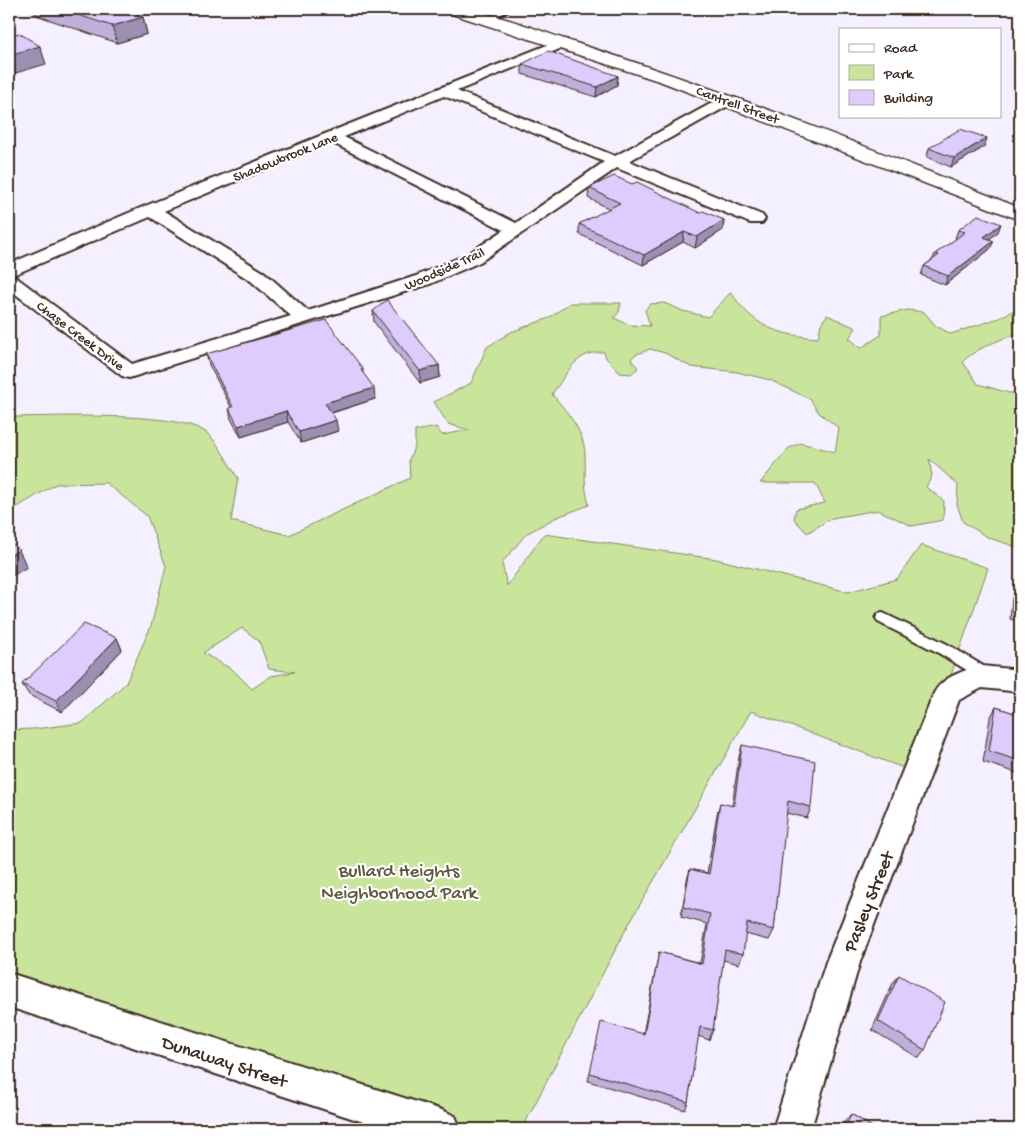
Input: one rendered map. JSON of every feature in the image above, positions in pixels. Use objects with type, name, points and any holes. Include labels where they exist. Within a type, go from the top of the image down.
[{"type":"street","name":"Cantrell Street","points":[[451,9],[562,43],[728,100],[854,147],[1020,214]]},
{"type":"street","name":"Shadowbrook Lane","points":[[9,271],[151,210],[447,92],[562,43]]},
{"type":"street","points":[[447,92],[756,219]]},
{"type":"street","name":"Woodside Trail","points":[[129,372],[423,280],[474,258],[614,162],[728,100]]},
{"type":"street","points":[[333,136],[517,230]]},
{"type":"street","points":[[151,210],[258,277],[304,318]]},
{"type":"street","name":"Chase Creek Drive","points":[[9,280],[129,372]]},
{"type":"street","points":[[976,680],[1020,681]]},
{"type":"street","name":"Pasley Street","points":[[792,1129],[843,962],[948,693],[976,680]]},
{"type":"street","name":"Dunaway Street","points":[[9,990],[442,1129]]},
{"type":"lane","points":[[489,20],[506,9]]},
{"type":"lane","points":[[883,618],[942,648],[976,680]]},
{"type":"green space","name":"Bullard Heights Neighborhood Park","points":[[731,292],[748,314],[768,327],[804,337],[818,338],[821,324],[827,315],[856,328],[849,338],[861,348],[881,335],[881,316],[908,310],[924,312],[936,326],[951,334],[999,318],[1020,307],[1020,333],[981,349],[967,357],[963,362],[978,384],[1009,393],[1020,392],[1020,548],[989,538],[963,522],[957,504],[958,485],[929,459],[932,476],[926,487],[944,501],[943,520],[912,526],[878,510],[832,518],[807,533],[794,519],[796,509],[825,503],[815,483],[760,483],[789,448],[801,443],[835,452],[839,428],[819,413],[810,399],[770,380],[737,372],[691,367],[665,353],[650,349],[635,355],[631,359],[638,368],[631,374],[620,373],[606,358],[604,352],[586,355],[579,359],[552,394],[573,421],[584,445],[585,484],[589,505],[555,518],[526,534],[502,563],[507,586],[544,534],[716,559],[848,592],[897,579],[921,545],[988,568],[917,773],[751,711],[626,929],[522,1129],[442,1129],[9,990],[9,730],[82,723],[126,683],[151,626],[166,566],[147,516],[106,483],[56,484],[9,512],[9,417],[113,416],[172,421],[194,426],[208,434],[238,478],[231,521],[289,535],[410,478],[409,460],[415,445],[415,431],[436,427],[442,435],[469,430],[448,424],[434,402],[471,383],[487,347],[511,332],[549,318],[570,303],[621,303],[619,312],[614,318],[629,325],[650,326],[645,310],[650,304],[664,303],[683,311],[708,317]],"holes":[[[242,628],[259,641],[269,669],[295,672],[271,676],[252,689],[233,670],[203,653]]]},
{"type":"building","points":[[60,9],[126,9],[143,17],[112,26]]},
{"type":"building","points":[[19,33],[40,46],[9,55],[9,36]]},
{"type":"building","points":[[548,51],[618,76],[597,87],[522,64]]},
{"type":"building","points":[[960,129],[987,138],[954,158],[929,148]]},
{"type":"building","points":[[614,176],[632,184],[637,182],[700,213],[703,211],[724,220],[697,237],[684,232],[644,255],[579,224],[620,203],[589,188]]},
{"type":"building","points":[[978,215],[1001,224],[984,237],[994,241],[948,276],[924,266],[939,255],[935,254],[965,232],[958,230]]},
{"type":"building","points":[[387,300],[439,365],[420,371],[373,311]]},
{"type":"building","points":[[326,320],[363,369],[361,370],[374,388],[325,403],[336,420],[299,432],[286,411],[238,426],[229,408],[233,407],[206,354]]},
{"type":"building","points":[[9,541],[19,550],[9,556]]},
{"type":"building","points":[[1015,593],[1020,594],[1020,615],[1013,613]]},
{"type":"building","points":[[84,624],[117,638],[56,701],[22,684]]},
{"type":"building","points":[[996,707],[1020,715],[1020,761],[989,751]]},
{"type":"building","points":[[742,745],[815,761],[811,807],[788,801],[774,930],[747,923],[743,954],[725,950],[713,1030],[700,1027],[688,1102],[590,1073],[601,1022],[644,1034],[659,952],[702,964],[710,914],[683,907],[690,869],[709,874],[720,803],[734,806]]},
{"type":"building","points":[[899,975],[945,1002],[925,1050],[878,1021]]},
{"type":"building","points":[[851,1114],[875,1129],[845,1129]]}]
